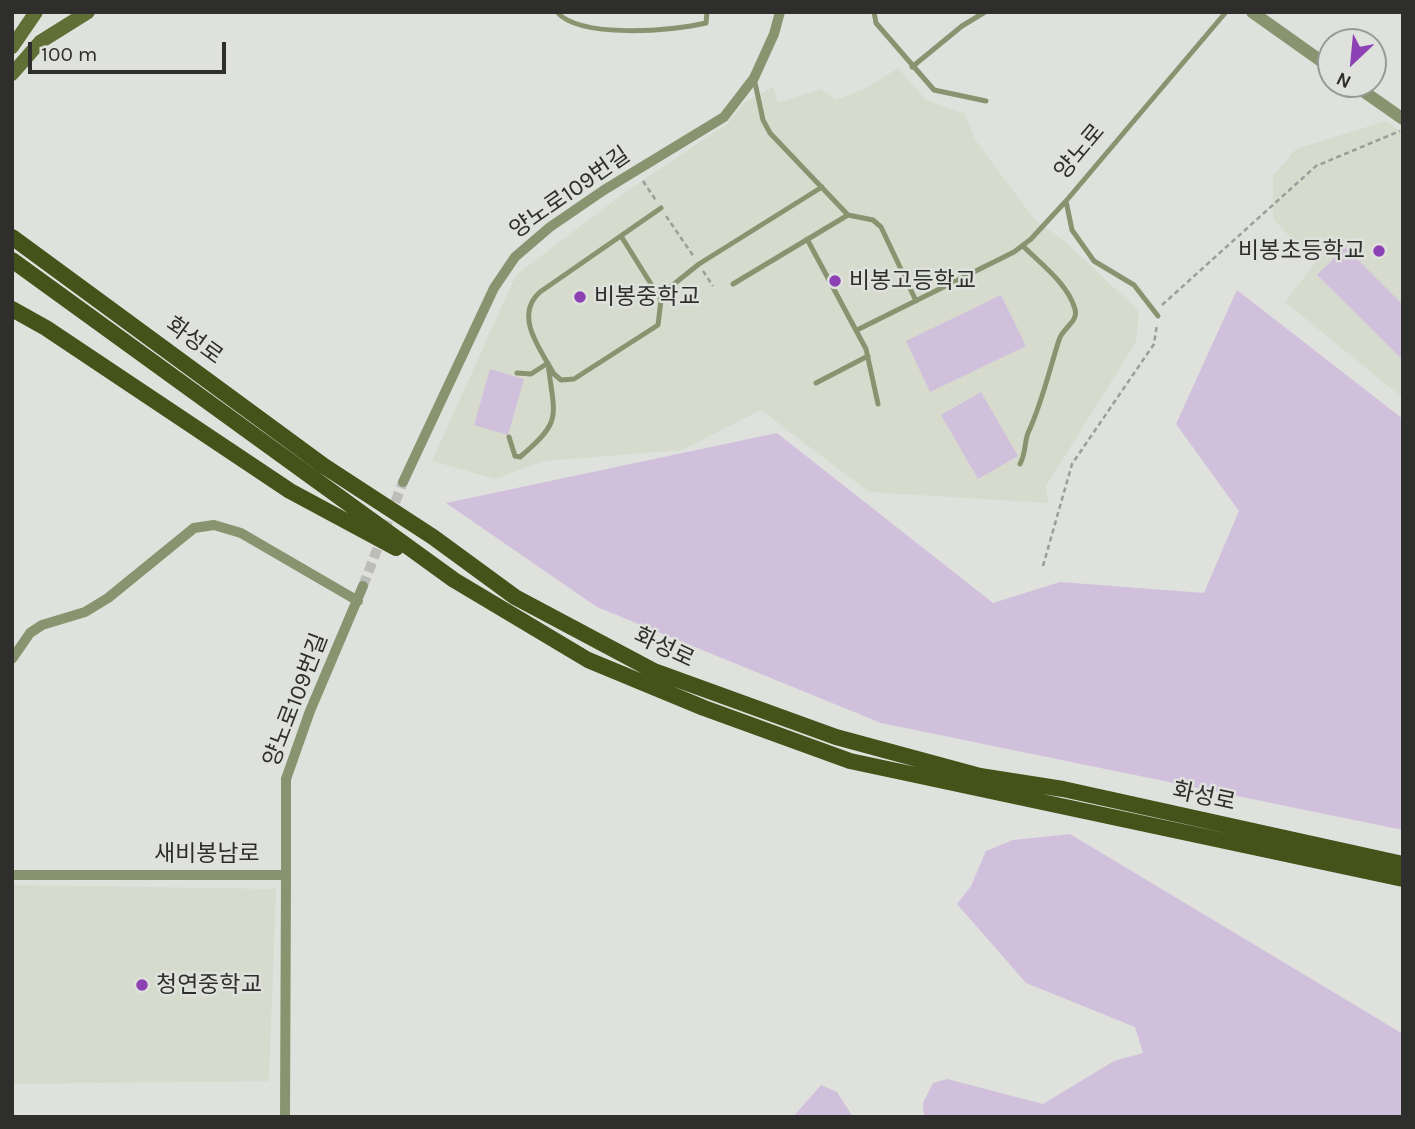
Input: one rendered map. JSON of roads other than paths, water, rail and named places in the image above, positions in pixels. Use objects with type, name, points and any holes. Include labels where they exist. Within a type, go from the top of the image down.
[{"type":"main road","points":[[20,12],[33,12]]},
{"type":"main road","points":[[12,47],[33,12]]},
{"type":"main road","points":[[12,74],[40,43],[88,12]]},
{"type":"main road","name":"화성로","points":[[17,240],[324,466],[433,537],[514,597],[654,671],[836,737],[980,776],[1063,789],[1403,864]]},
{"type":"main road","name":"화성로","points":[[12,260],[454,580],[588,660],[704,708],[850,761],[1403,879]]},
{"type":"main road","points":[[12,309],[46,328],[290,491],[454,580]]},
{"type":"street","name":"양노로109번길","points":[[404,482],[494,288],[514,257],[550,227],[604,190],[712,127],[734,107],[754,78],[774,34],[780,12]]},
{"type":"street","points":[[1258,15],[1317,58]]},
{"type":"street","points":[[1373,98],[1403,119]]},
{"type":"street","points":[[12,659],[30,633],[41,625],[85,612],[108,598],[194,528],[214,525],[241,533],[358,601]]},
{"type":"street","name":"양노로109번길","points":[[286,875],[286,779],[310,711],[363,586]]},
{"type":"street","name":"새비봉남로","points":[[12,875],[286,875],[285,1117]]},
{"type":"lane","points":[[557,12],[564,20],[617,32],[681,29],[706,23],[706,12]]},
{"type":"lane","points":[[874,12],[876,23],[912,67],[938,92],[986,101]]},
{"type":"lane","points":[[912,67],[962,26],[985,12]]},
{"type":"lane","name":"양노로","points":[[1158,316],[1134,285],[1094,261],[1072,230],[1066,201],[1226,12]]},
{"type":"lane","points":[[754,78],[765,127],[848,215],[873,220],[881,227],[916,301]]},
{"type":"lane","points":[[659,296],[699,264],[822,187]]},
{"type":"lane","points":[[857,330],[1023,246],[1066,201]]},
{"type":"lane","points":[[621,236],[659,296],[661,317],[655,329],[574,379],[565,381],[557,377],[528,327],[530,309],[536,296],[621,236],[661,208]]},
{"type":"lane","points":[[733,284],[848,215]]},
{"type":"lane","points":[[807,239],[857,330],[868,356],[878,404]]},
{"type":"lane","points":[[1020,464],[1026,453],[1027,436],[1036,418],[1061,333],[1075,318],[1076,311],[1065,290],[1023,246]]},
{"type":"lane","points":[[816,383],[868,356]]},
{"type":"lane","points":[[517,373],[531,374],[548,363]]},
{"type":"lane","points":[[509,437],[513,453],[520,457],[551,427],[554,415],[548,363]]},
{"type":"tunnel","points":[[363,586],[403,482]]},
{"type":"place","name":"비봉초등학교","points":[[1379,251]]},
{"type":"place","name":"비봉고등학교","points":[[835,281]]},
{"type":"place","name":"비봉중학교","points":[[580,297]]},
{"type":"place","name":"청연중학교","points":[[142,985]]}]
